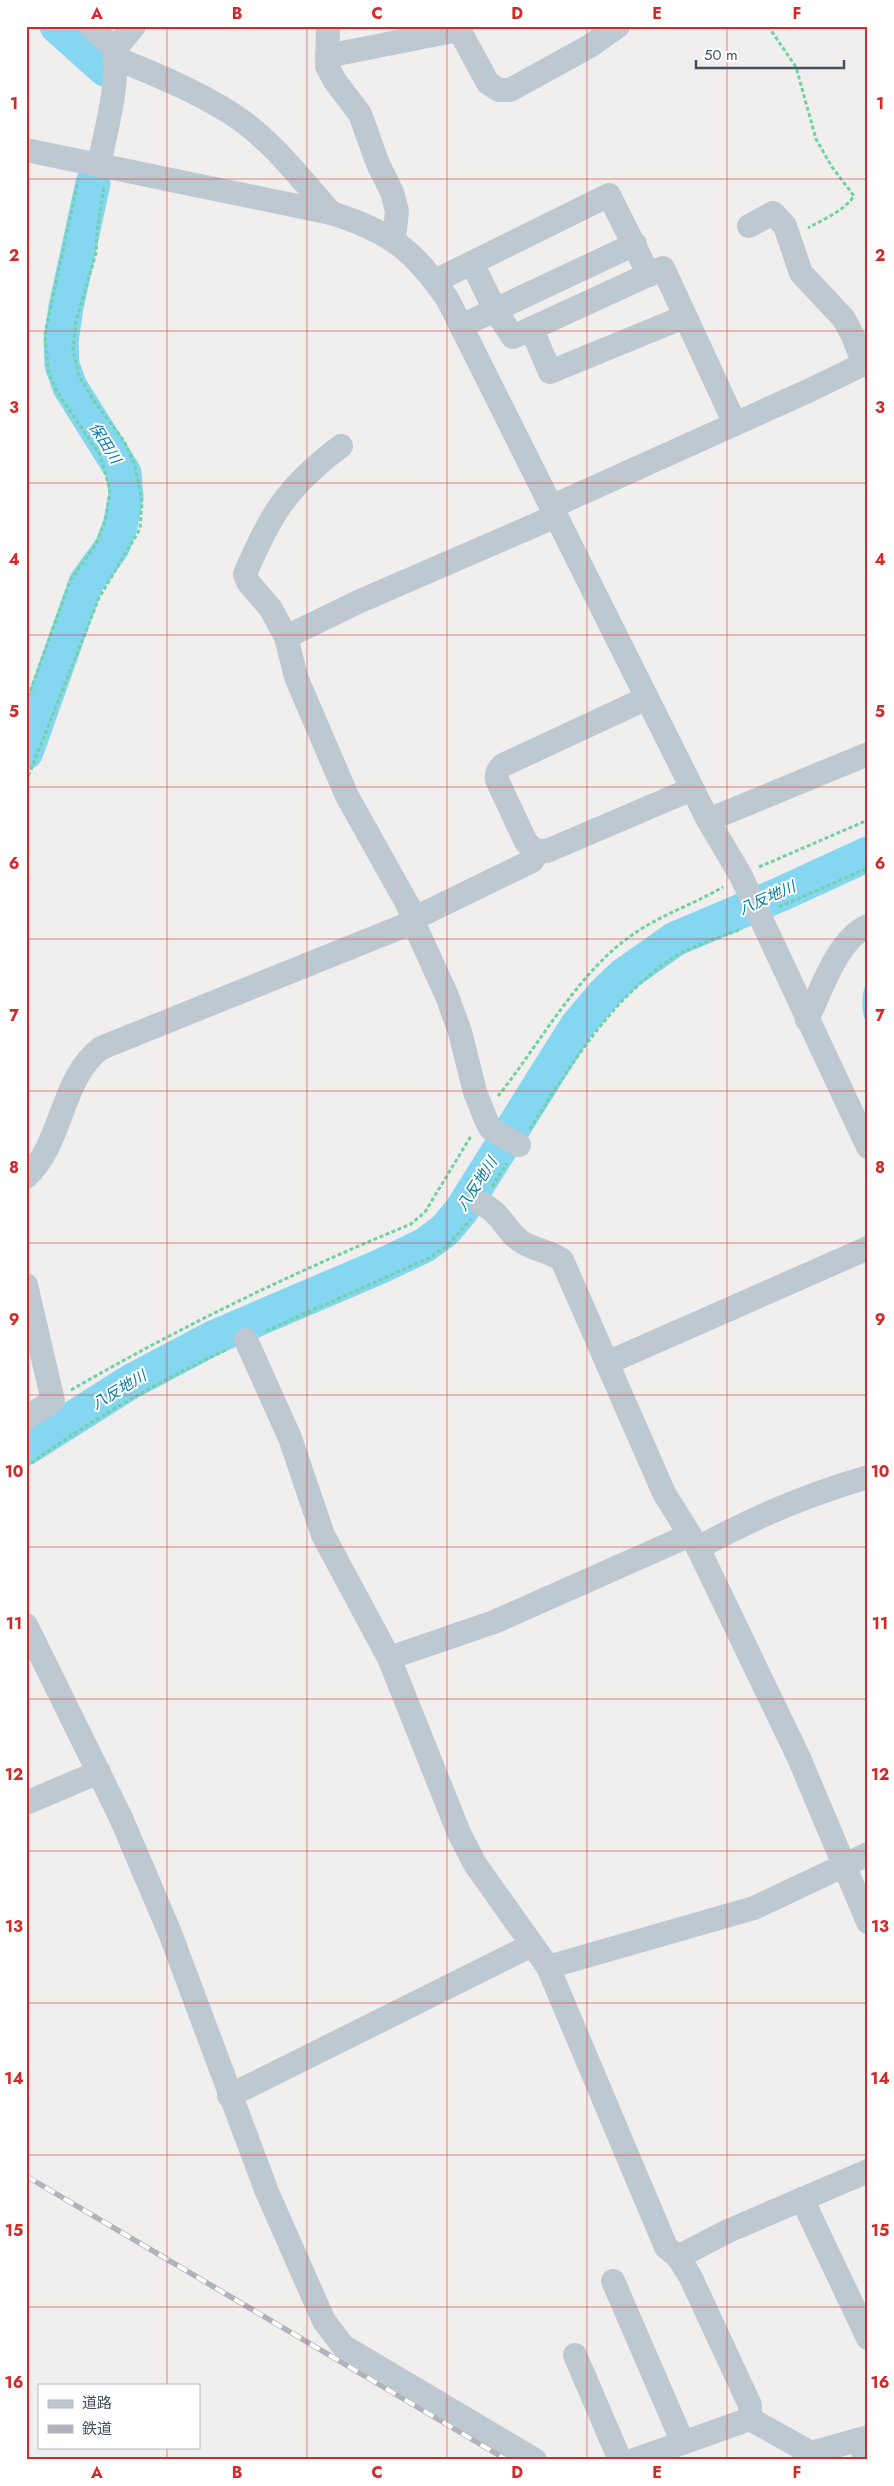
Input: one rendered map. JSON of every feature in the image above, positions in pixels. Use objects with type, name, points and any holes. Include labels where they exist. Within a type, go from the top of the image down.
[{"type":"street","points":[[90,26],[115,54],[233,114],[263,138],[331,213]]},
{"type":"street","points":[[97,164],[114,91],[115,54],[134,26]]},
{"type":"street","points":[[328,26],[327,66],[335,81],[360,114],[378,164],[392,192],[397,211],[394,240]]},
{"type":"street","points":[[326,56],[457,28],[488,83],[500,90],[510,90],[590,46],[618,26]]},
{"type":"street","points":[[26,150],[331,213],[364,224],[394,240],[410,252],[435,281],[448,300],[692,789],[745,887],[868,1147]]},
{"type":"street","points":[[435,281],[609,196],[649,274]]},
{"type":"street","points":[[286,637],[866,363],[844,319],[801,274],[785,226],[773,213],[749,226]]},
{"type":"street","points":[[461,326],[635,244]]},
{"type":"street","points":[[472,263],[495,310],[514,337],[662,268],[735,424]]},
{"type":"street","points":[[532,330],[550,372],[684,317]]},
{"type":"street","points":[[341,446],[311,469],[287,494],[267,523],[245,574],[248,582],[271,609],[286,637],[296,677],[348,796],[409,907],[447,996],[487,1122],[510,1140]]},
{"type":"street","points":[[647,698],[503,765],[499,769],[496,774],[497,780],[526,842],[539,852],[547,851],[692,789]]},
{"type":"street","points":[[708,820],[868,754]]},
{"type":"street","points":[[26,1177],[36,1168],[46,1149],[83,1064],[100,1048],[413,920],[532,861],[539,852]]},
{"type":"street","points":[[807,1020],[842,947],[851,936],[868,926]]},
{"type":"street","points":[[482,1204],[499,1215],[518,1239],[528,1246],[551,1252],[562,1260],[664,1493],[694,1542],[800,1758],[868,1922]]},
{"type":"street","points":[[606,1363],[868,1248]]},
{"type":"street","points":[[26,1285],[53,1401],[26,1418]]},
{"type":"street","points":[[246,1340],[290,1438],[323,1535],[388,1658],[459,1833],[474,1864],[548,1967],[666,2247],[678,2258],[690,2276],[750,2406],[750,2419]]},
{"type":"street","points":[[388,1658],[494,1622],[832,1487],[868,1477]]},
{"type":"street","points":[[26,1625],[121,1818],[170,1934],[229,2096],[267,2192],[324,2321],[343,2346],[535,2460]]},
{"type":"street","points":[[26,1803],[99,1772]]},
{"type":"street","points":[[548,1967],[734,1915],[868,1854]]},
{"type":"street","points":[[229,2096],[532,1945]]},
{"type":"street","points":[[678,2258],[728,2232],[868,2171]]},
{"type":"street","points":[[802,2199],[868,2338]]},
{"type":"street","points":[[614,2281],[683,2443]]},
{"type":"street","points":[[575,2355],[620,2460]]},
{"type":"street","points":[[634,2460],[750,2419],[811,2453],[864,2446]]},
{"type":"path","points":[[768,26],[796,67],[816,139],[832,167],[854,196],[850,202],[828,217],[790,237]]},
{"type":"path","points":[[26,703],[70,581],[96,544],[106,518],[110,490],[100,455],[58,392],[48,370],[45,334],[97,164]]},
{"type":"path","points":[[26,782],[99,598],[140,530],[142,502],[135,466],[124,441],[96,404],[79,376],[73,350],[76,321],[96,253],[97,164]]},
{"type":"path","points":[[26,1467],[60,1442],[172,1375],[430,1258],[448,1245],[482,1204],[510,1140],[631,993],[668,961],[784,904],[868,868]]},
{"type":"water","points":[[868,976],[868,1028],[862,1002]]},
{"type":"waterway","name":"保田川","points":[[57,26],[105,69]]},
{"type":"waterway","name":"保田川","points":[[26,752],[86,583],[112,547],[120,526],[126,496],[124,473],[70,387],[62,365],[61,341],[66,307],[93,183]]},
{"type":"waterway","name":"八反地川","points":[[26,1448],[130,1382],[215,1337],[379,1267],[425,1245],[445,1230],[461,1211],[577,1026],[604,994],[624,975],[675,939],[781,894],[868,854]]},
{"type":"railway","points":[[26,2176],[507,2460]]}]
